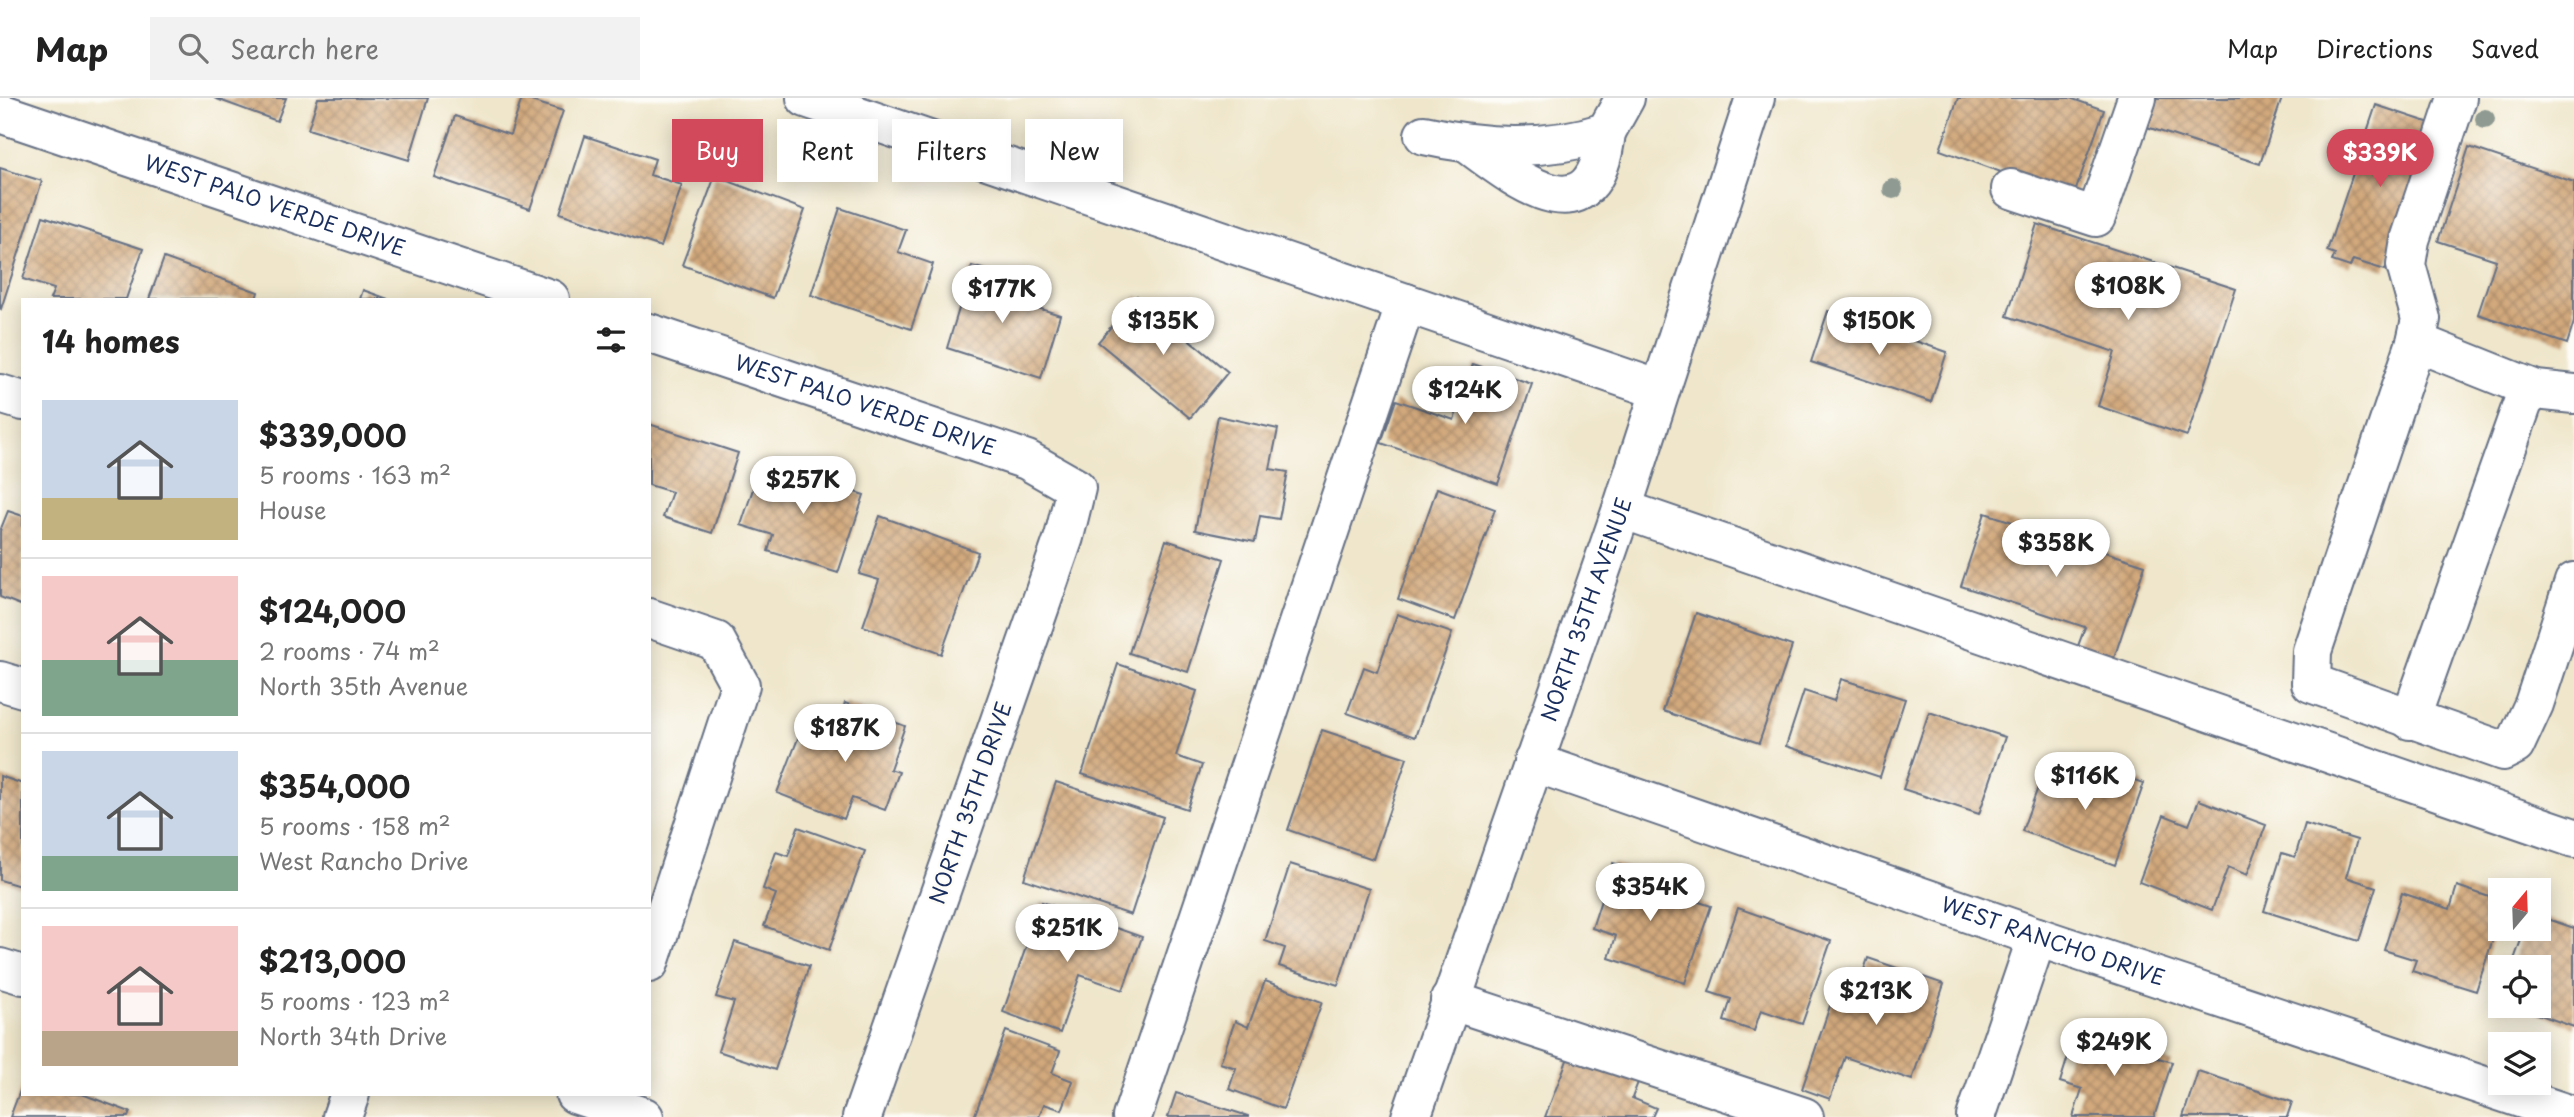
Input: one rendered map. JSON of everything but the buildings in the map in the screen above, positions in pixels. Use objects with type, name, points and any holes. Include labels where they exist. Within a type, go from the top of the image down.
[{"type":"street","points":[[806,98],[1660,390]]},
{"type":"street","points":[[1471,146],[1515,179],[1552,195],[1571,194],[1589,185],[1603,161],[1606,132],[1625,98]]},
{"type":"street","name":"NORTH 35TH AVENUE","points":[[1411,1117],[1622,509],[1755,98]]},
{"type":"street","points":[[2011,189],[2096,217],[2137,98]]},
{"type":"street","points":[[2457,98],[2410,240],[2406,265],[2421,319],[2416,342],[2312,651],[2311,683],[2503,751],[2515,745],[2534,704],[2574,582]]},
{"type":"street","name":"WEST PALO VERDE DRIVE","points":[[0,113],[547,298]]},
{"type":"street","points":[[1424,135],[1471,146],[1539,147],[1576,142],[1606,132]]},
{"type":"street","points":[[1132,1117],[1406,303]]},
{"type":"street","name":"WEST PALO VERDE DRIVE","points":[[651,334],[1027,460],[1076,488]]},
{"type":"street","points":[[2416,342],[2536,390],[2574,394]]},
{"type":"street","points":[[2410,720],[2521,408],[2527,397],[2536,390]]},
{"type":"street","points":[[0,394],[21,400]]},
{"type":"street","name":"NORTH 35TH DRIVE","points":[[862,1117],[1064,537],[1076,488]]},
{"type":"street","points":[[1622,509],[2574,838]]},
{"type":"street","points":[[651,619],[716,641],[740,685],[651,957]]},
{"type":"street","points":[[0,681],[21,687]]},
{"type":"street","name":"WEST RANCHO DRIVE","points":[[1533,762],[2038,937],[2574,1116]]},
{"type":"street","points":[[1976,1117],[2038,937]]},
{"type":"street","points":[[0,968],[21,974]]},
{"type":"street","points":[[1450,1000],[1718,1104],[1804,1117]]},
{"type":"street","points":[[342,1117],[349,1096]]},
{"type":"street","points":[[595,1097],[644,1117]]}]
